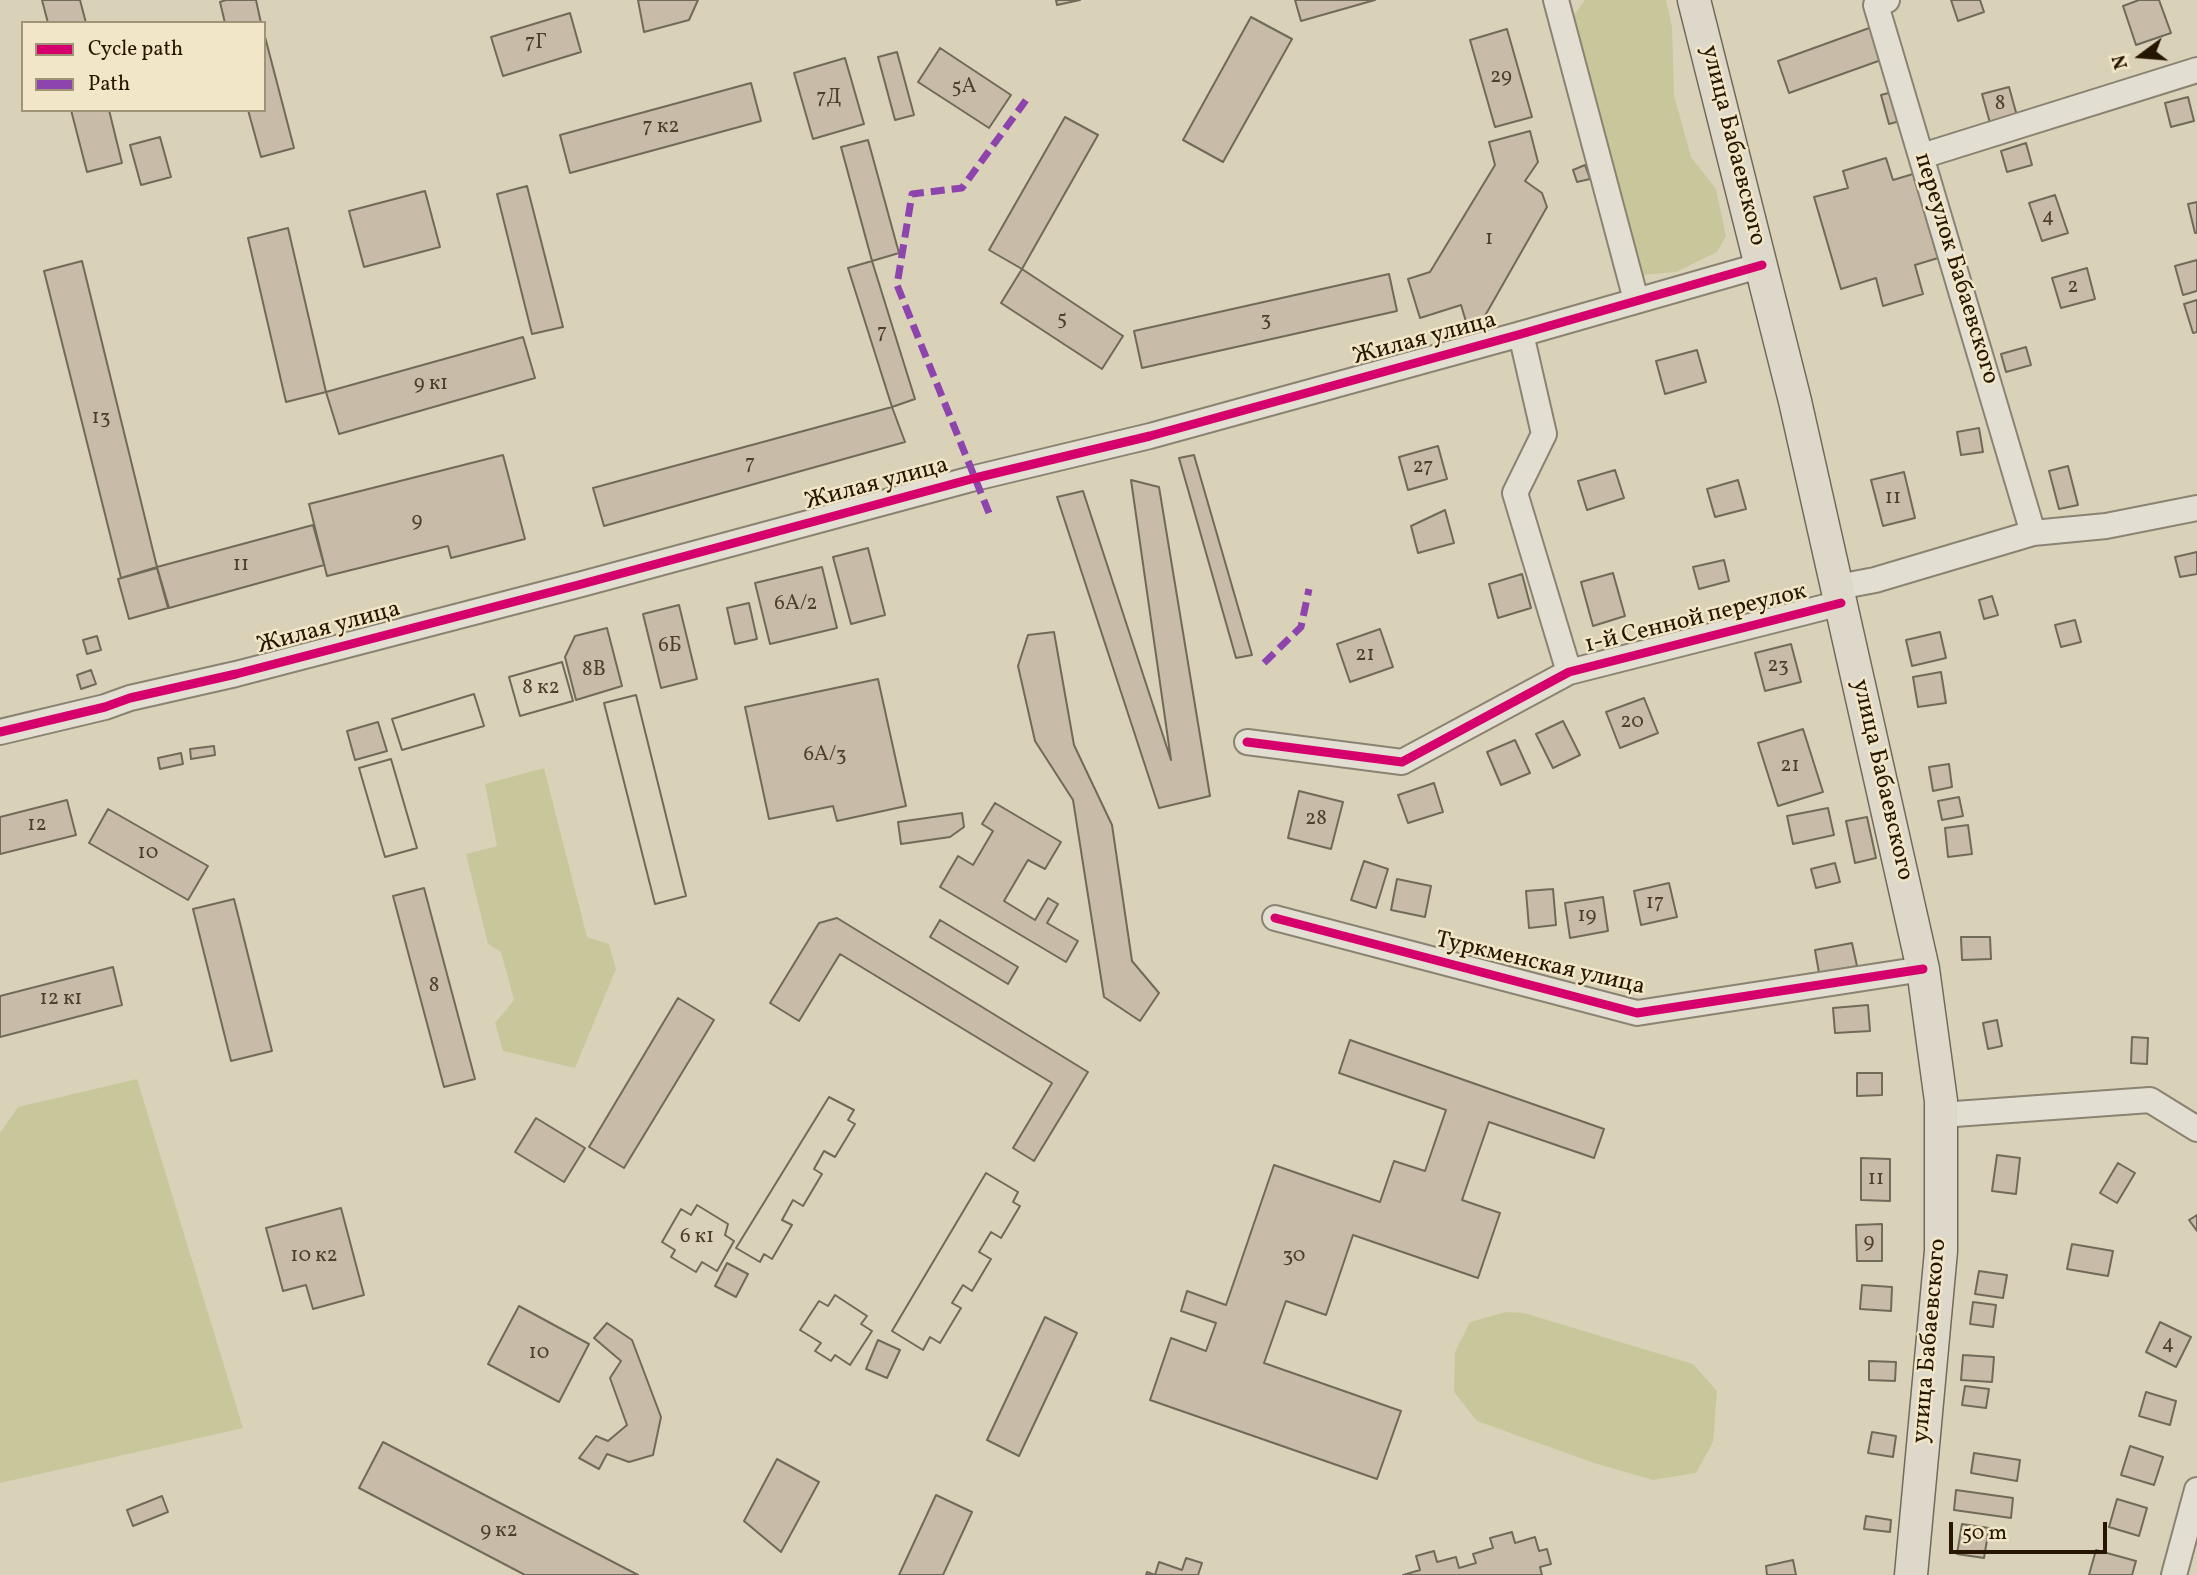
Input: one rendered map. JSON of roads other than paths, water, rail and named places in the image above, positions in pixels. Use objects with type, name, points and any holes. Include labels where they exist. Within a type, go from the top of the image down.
[{"type":"main road","name":"улица Бабаевского","points":[[1694,0],[1762,265],[1840,595],[1923,969],[1941,1115],[1941,1251],[1911,1575]]},
{"type":"street","points":[[1556,0],[1636,300]]},
{"type":"street","name":"переулок Бабаевского","points":[[1882,3],[1922,156],[2033,533]]},
{"type":"street","points":[[1922,156],[2197,70]]},
{"type":"street","name":"Жилая улица","points":[[0,732],[582,584],[975,478],[1150,436],[1762,265]]},
{"type":"street","points":[[1521,334],[1544,435],[1515,493],[1569,673]]},
{"type":"street","name":"1-й Сенной переулок","points":[[1247,742],[1402,762],[1569,673],[1840,595],[1875,580],[2033,533],[2106,526],[2197,508]]},
{"type":"street","name":"Туркменская улица","points":[[1275,918],[1637,1013],[1923,969]]},
{"type":"street","points":[[1941,1115],[2150,1100],[2197,1129]]},
{"type":"street","points":[[2174,1575],[2192,1532],[2197,1490]]}]
